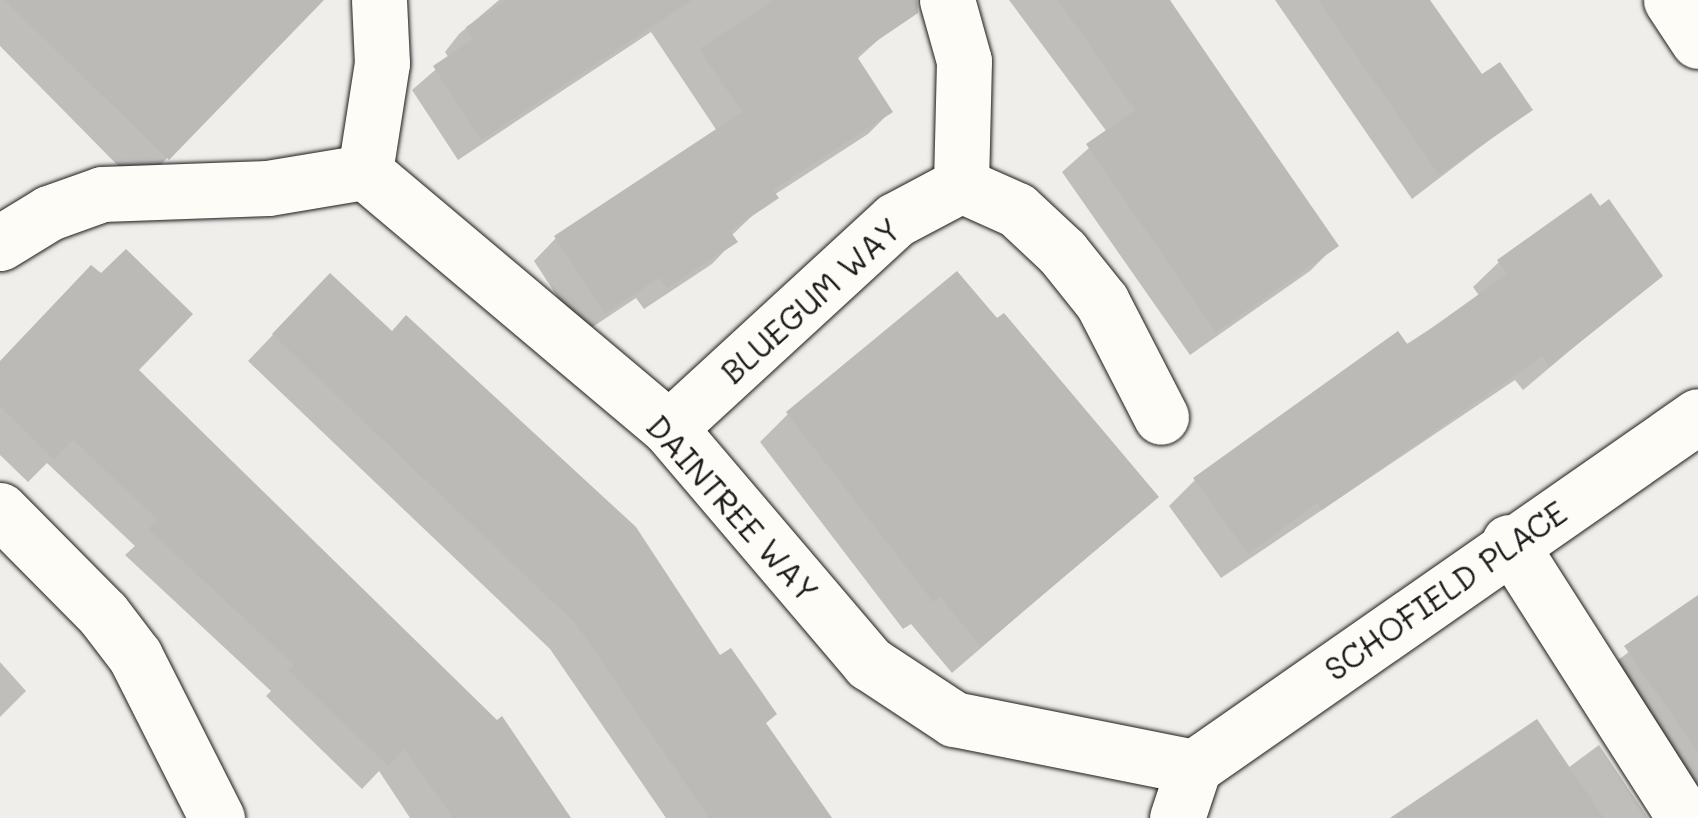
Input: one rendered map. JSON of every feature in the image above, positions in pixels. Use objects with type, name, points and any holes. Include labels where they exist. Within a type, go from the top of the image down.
[{"type":"street","points":[[0,243],[50,212],[102,194],[268,188],[364,172],[382,63],[378,0]]},
{"type":"street","points":[[947,0],[964,61],[961,185],[1017,210],[1062,252],[1102,302],[1161,417]]},
{"type":"street","points":[[1671,0],[1698,41]]},
{"type":"street","name":"DAINTREE WAY","points":[[364,172],[668,428],[870,663],[906,690],[954,719],[992,731],[1194,767]]},
{"type":"street","name":"BLUEGUM WAY","points":[[668,428],[895,220],[961,185]]},
{"type":"street","name":"SCHOFIELD PLACE","points":[[1194,767],[1509,542],[1698,416]]},
{"type":"street","points":[[0,510],[104,614],[135,656],[216,818]]},
{"type":"street","points":[[1509,542],[1685,818]]},
{"type":"street","points":[[1177,818],[1194,767]]},
{"type":"building","points":[[4,0],[324,0],[169,160]]},
{"type":"building","points":[[507,0],[692,0],[481,140],[433,66],[473,39],[466,27]]},
{"type":"building","points":[[773,0],[917,0],[918,13],[856,55],[893,112],[773,190],[779,198],[730,231],[738,242],[667,288],[659,278],[605,314],[554,236],[742,112],[699,49]]},
{"type":"building","points":[[1058,0],[1169,0],[1339,246],[1216,332],[1086,144],[1135,110]]},
{"type":"building","points":[[1318,0],[1430,0],[1482,74],[1500,62],[1533,110],[1439,175]]},
{"type":"building","points":[[1591,193],[1600,206],[1609,199],[1663,276],[1549,367],[1542,356],[1322,510],[1317,503],[1248,554],[1193,478],[1398,331],[1408,345],[1507,274],[1497,260]]},
{"type":"building","points":[[126,249],[193,314],[139,370],[497,720],[502,716],[571,818],[453,818],[404,749],[388,766],[288,670],[294,665],[148,529],[158,520],[73,440],[54,459],[0,407],[0,361],[91,265],[101,273]]},
{"type":"building","points":[[957,271],[997,318],[1004,313],[1159,497],[981,647],[940,597],[933,602],[786,412]]},
{"type":"building","points":[[330,273],[392,331],[406,315],[636,527],[720,655],[731,648],[777,714],[766,723],[832,818],[709,818],[576,624],[272,334]]},
{"type":"building","points":[[1698,595],[1698,752],[1624,646]]},
{"type":"building","points":[[1537,719],[1604,818],[1390,818]]}]
